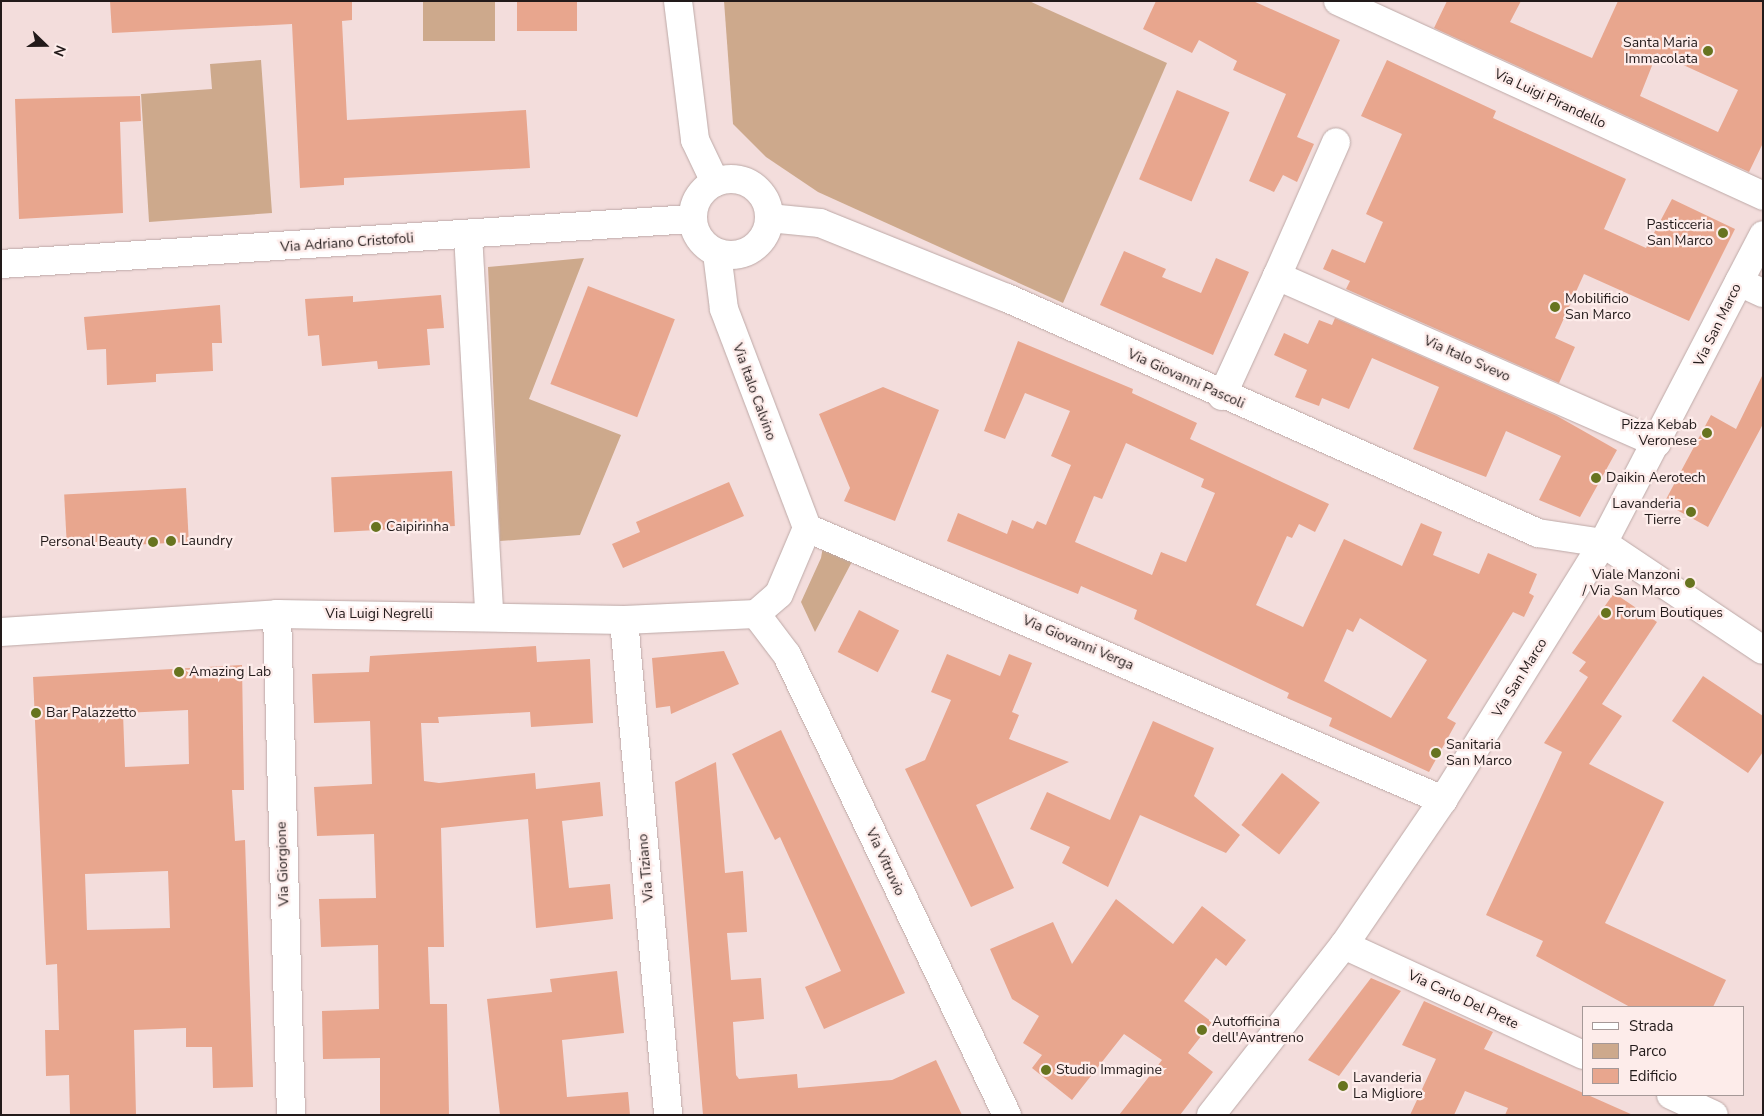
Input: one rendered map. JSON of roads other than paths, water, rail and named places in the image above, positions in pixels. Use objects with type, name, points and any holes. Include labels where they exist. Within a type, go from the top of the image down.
[{"type":"street","points":[[678,1],[695,140],[715,182]]},
{"type":"street","name":"Via Luigi Pirandello","points":[[1338,1],[1763,196]]},
{"type":"street","points":[[1222,396],[1336,142]]},
{"type":"street","points":[[734,179],[752,185],[765,199],[769,218],[763,238],[748,252],[717,253],[700,240],[692,219],[701,193],[715,182],[734,179]]},
{"type":"street","name":"Via Giovanni Pascoli","points":[[769,218],[820,223],[1007,298],[1222,396],[1538,533],[1603,544]]},
{"type":"street","name":"Via Adriano Cristofoli","points":[[1,264],[692,219]]},
{"type":"street","points":[[468,234],[489,614]]},
{"type":"street","name":"Via San Marco","points":[[1211,1115],[1344,945],[1443,800],[1603,544],[1657,443],[1751,287],[1763,235]]},
{"type":"street","name":"Via Italo Calvino","points":[[717,253],[724,309],[806,528]]},
{"type":"street","name":"Via Italo Svevo","points":[[1277,276],[1657,443]]},
{"type":"street","points":[[756,614],[779,594],[806,528]]},
{"type":"street","name":"Via Giovanni Verga","points":[[806,528],[1443,800]]},
{"type":"street","points":[[1603,544],[1763,650]]},
{"type":"street","name":"Via Luigi Negrelli","points":[[1,632],[277,614],[489,614],[624,620],[756,614]]},
{"type":"street","name":"Via Giorgione","points":[[277,614],[291,1115]]},
{"type":"street","name":"Via Vitruvio","points":[[756,614],[787,655],[1006,1115]]},
{"type":"street","name":"Via Tiziano","points":[[624,620],[668,1115]]},
{"type":"street","name":"Via Carlo Del Prete","points":[[1344,945],[1582,1054]]},
{"type":"street","points":[[1672,1096],[1714,1115]]},
{"type":"place","name":"Santa Maria Immacolata","points":[[1708,51]]},
{"type":"place","name":"Pasticceria San Marco","points":[[1723,233]]},
{"type":"place","name":"Mobilificio San Marco","points":[[1555,307]]},
{"type":"place","name":"Pizza Kebab Veronese","points":[[1707,433]]},
{"type":"place","name":"Daikin Aerotech","points":[[1596,478]]},
{"type":"place","name":"Lavanderia Tierre","points":[[1691,512]]},
{"type":"place","name":"Caipirinha","points":[[376,527]]},
{"type":"place","name":"Laundry","points":[[171,541]]},
{"type":"place","name":"Personal Beauty","points":[[153,542]]},
{"type":"place","name":"Viale Manzoni / Via San Marco","points":[[1690,583]]},
{"type":"place","name":"Forum Boutiques","points":[[1606,613]]},
{"type":"place","name":"Amazing Lab","points":[[179,672]]},
{"type":"place","name":"Bar Palazzetto","points":[[36,713]]},
{"type":"place","name":"Sanitaria San Marco","points":[[1436,753]]},
{"type":"place","name":"Autofficina dell'Avantreno","points":[[1202,1030]]},
{"type":"place","name":"Studio Immagine","points":[[1046,1070]]},
{"type":"place","name":"Lavanderia La Migliore","points":[[1343,1086]]}]
